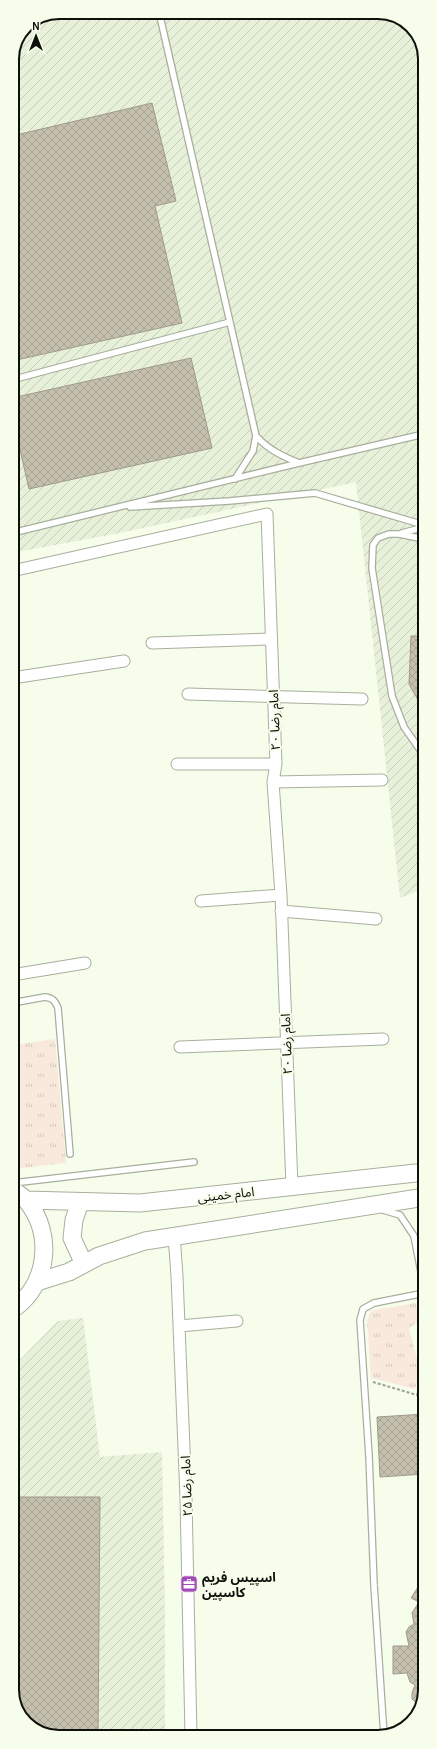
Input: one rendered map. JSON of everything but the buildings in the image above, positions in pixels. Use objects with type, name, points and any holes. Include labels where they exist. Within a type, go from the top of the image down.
[{"type":"main road","name":"امام خمینی","points":[[26,1200],[140,1202],[418,1173]]},
{"type":"main road","points":[[19,1195],[26,1200],[36,1215],[45,1248],[43,1266],[37,1282],[19,1304]]},
{"type":"main road","points":[[37,1282],[69,1272],[99,1256],[145,1241],[174,1235],[418,1199]]},
{"type":"main road","points":[[80,1202],[74,1220],[72,1238],[84,1264]]},
{"type":"street","name":"امام رضا ۲۰","points":[[19,568],[267,514],[276,764],[273,782],[281,911],[292,1187]]},
{"type":"street","points":[[152,643],[272,638]]},
{"type":"street","points":[[19,677],[124,661]]},
{"type":"street","points":[[188,694],[362,699]]},
{"type":"street","points":[[178,764],[276,764]]},
{"type":"street","points":[[273,782],[382,780]]},
{"type":"street","points":[[201,901],[280,895]]},
{"type":"street","points":[[281,911],[376,919]]},
{"type":"street","points":[[19,974],[85,963]]},
{"type":"street","points":[[180,1047],[383,1039]]},
{"type":"street","name":"امام رضا ۲۵","points":[[174,1235],[186,1498],[190,1730]]},
{"type":"street","points":[[179,1326],[237,1321]]},
{"type":"lane","points":[[161,19],[256,436],[253,451],[234,479]]},
{"type":"lane","points":[[19,378],[230,322]]},
{"type":"lane","points":[[19,531],[418,435]]},
{"type":"lane","points":[[256,436],[270,449],[299,463]]},
{"type":"lane","points":[[116,508],[229,501],[315,492],[418,524]]},
{"type":"lane","points":[[399,534],[418,528]]},
{"type":"lane","points":[[418,538],[399,534],[389,534],[378,538],[373,545],[372,568],[392,696],[404,727],[418,748]]},
{"type":"lane","points":[[19,1002],[50,997],[56,1002],[58,1008],[70,1154]]},
{"type":"lane","points":[[19,1182],[194,1162]]},
{"type":"lane","points":[[365,1206],[391,1211],[400,1215],[407,1223],[414,1236],[418,1257]]},
{"type":"lane","points":[[384,1729],[374,1585],[369,1456],[360,1320],[363,1309],[374,1303],[418,1294]]},
{"type":"path","points":[[364,1379],[417,1395],[418,1391]]},
{"type":"shaded area","points":[[59,19],[381,19],[393,22],[404,29],[413,39],[418,59],[418,891],[400,898],[356,482],[120,533],[19,552],[19,59],[22,44],[31,31],[37,26],[44,22]]},
{"type":"shaded area","points":[[83,1318],[100,1457],[162,1452],[165,1616],[165,1730],[56,1730],[44,1727],[33,1720],[24,1710],[21,1703],[19,1690],[19,1361],[58,1321]]},
{"type":"green space","points":[[55,1039],[66,1163],[19,1168],[19,1044]]},
{"type":"green space","points":[[416,1303],[418,1322],[409,1328],[418,1363],[418,1378],[415,1389],[371,1378],[367,1320],[370,1313],[374,1310]]},
{"type":"place","name":"اسپیس فریم کاسپین","points":[[189,1584]]}]
